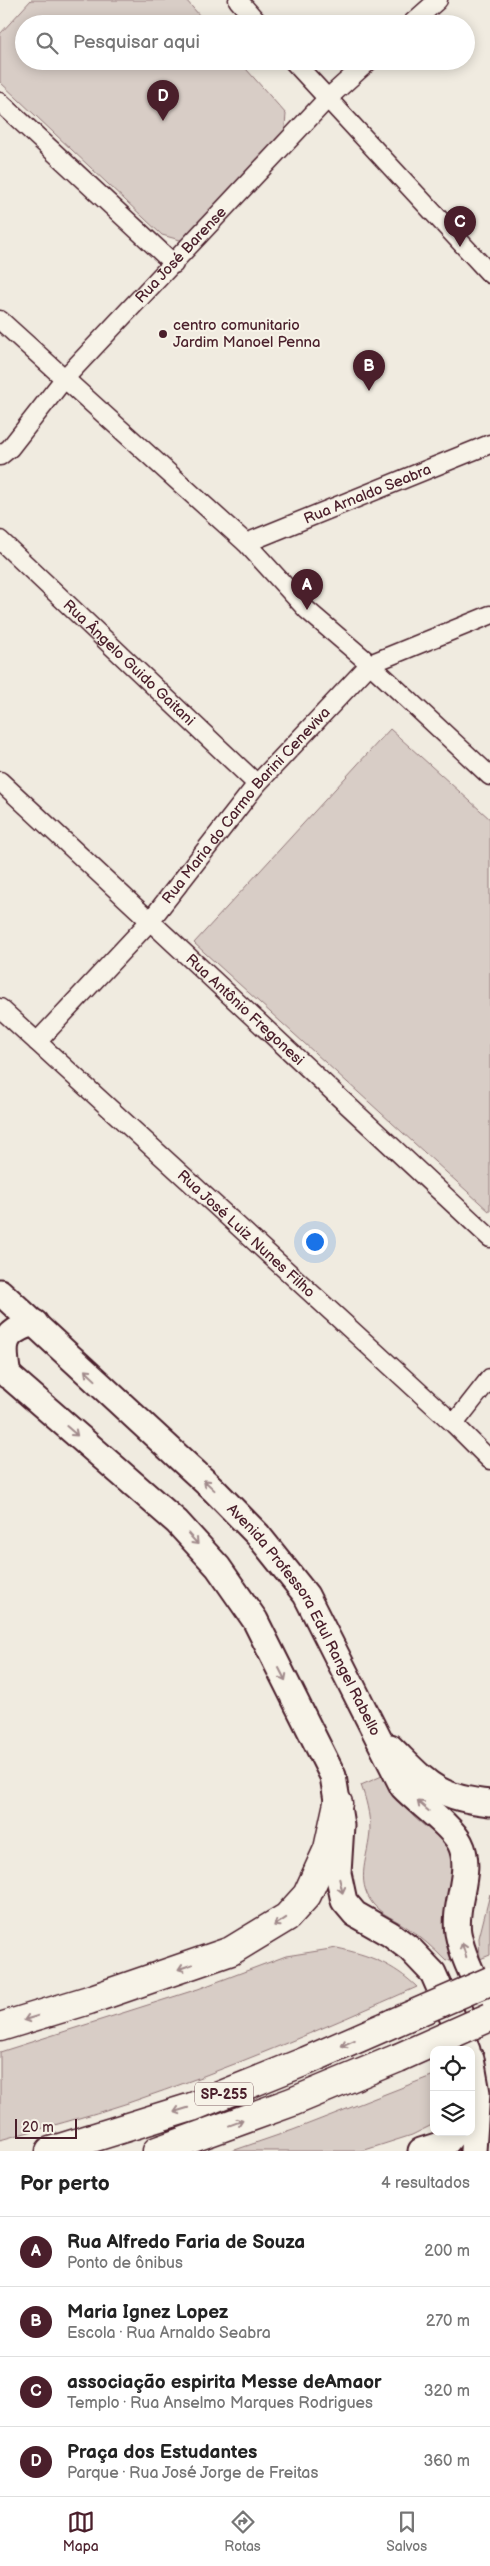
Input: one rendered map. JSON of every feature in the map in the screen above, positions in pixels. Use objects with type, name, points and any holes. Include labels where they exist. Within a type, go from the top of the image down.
[{"type":"highway","points":[[0,2027],[89,2000],[221,1954],[262,1934],[287,1917],[307,1895],[328,1849],[338,1803]]},
{"type":"highway","name":"SP-255","points":[[50,2151],[192,2107],[306,2061],[490,1981]]},
{"type":"highway","name":"SP-255","points":[[157,2151],[292,2102],[490,2018]]},
{"type":"main road","name":"Avenida Professora Edul Rangel Rabello","points":[[0,1292],[213,1488],[258,1534],[306,1595],[371,1727],[403,1786],[419,1804],[450,1829],[460,1842],[465,1858],[458,1912],[458,1933],[468,1963],[490,2011]]},
{"type":"main road","points":[[35,1323],[18,1329],[7,1337],[4,1348],[4,1372],[177,1522],[218,1567],[255,1620],[333,1776],[341,1825],[338,1873],[344,1901],[355,1914],[390,1934],[410,1949],[433,1973],[465,2046]]},
{"type":"main road","points":[[371,1727],[430,1786],[446,1795],[463,1800],[490,1803]]},
{"type":"main road","points":[[475,2074],[475,2089]]},
{"type":"main road","points":[[421,2151],[446,2144],[452,2136]]},
{"type":"main road","points":[[473,2136],[473,2151]]},
{"type":"street","points":[[238,0],[251,15]]},
{"type":"street","points":[[421,15],[438,0]]},
{"type":"street","points":[[301,70],[490,274]]},
{"type":"street","name":"Rua José Barense","points":[[0,456],[10,448],[64,379],[327,99],[359,70]]},
{"type":"street","points":[[0,102],[174,264]]},
{"type":"street","points":[[0,320],[246,543],[307,610],[370,664],[490,776]]},
{"type":"street","name":"Rua Arnaldo Seabra","points":[[246,543],[490,444]]},
{"type":"street","name":"Rua Ângelo Guido Gaitani","points":[[0,540],[257,784]]},
{"type":"street","name":"Rua Maria do Carmo Barini Ceneviva","points":[[37,1042],[150,921],[257,784],[370,664],[490,615]]},
{"type":"street","name":"Rua Antônio Fregonesi","points":[[0,781],[490,1238]]},
{"type":"street","name":"Rua José Luiz Nunes Filho","points":[[0,1008],[454,1424],[490,1460]]},
{"type":"street","points":[[454,1424],[490,1378]]},
{"type":"shaded area","points":[[31,0],[186,0],[199,15],[17,15]]},
{"type":"shaded area","points":[[15,18],[15,70],[247,70],[286,114],[284,138],[193,236],[180,240],[162,235],[0,82],[0,34]]},
{"type":"shaded area","points":[[390,729],[490,819],[490,1212],[194,943]]},
{"type":"shaded area","points":[[382,1776],[397,1798],[419,1821],[439,1837],[452,1852],[458,1957],[446,1961],[404,1925],[377,1908],[367,1895],[363,1877],[370,1824],[361,1785]]},
{"type":"shaded area","points":[[490,1894],[490,1955],[480,1959],[479,1938]]},
{"type":"shaded area","points":[[337,1948],[360,1954],[390,1966],[417,1987],[201,2077],[128,2103],[0,2140],[0,2052],[198,1989],[286,1956]]},
{"type":"shaded area","points":[[430,2077],[430,2126],[412,2135],[362,2151],[232,2151],[293,2130]]},
{"type":"place","name":"Praça dos Estudantes","points":[[163,121]]},
{"type":"place","name":"associação espirita Messe deAmaor","points":[[460,247]]},
{"type":"place","name":"centro comunitario Jardim Manoel Penna","points":[[163,334]]},
{"type":"place","name":"Maria Ignez Lopez","points":[[369,391]]},
{"type":"place","name":"Rua Alfredo Faria de Souza","points":[[307,610]]}]
